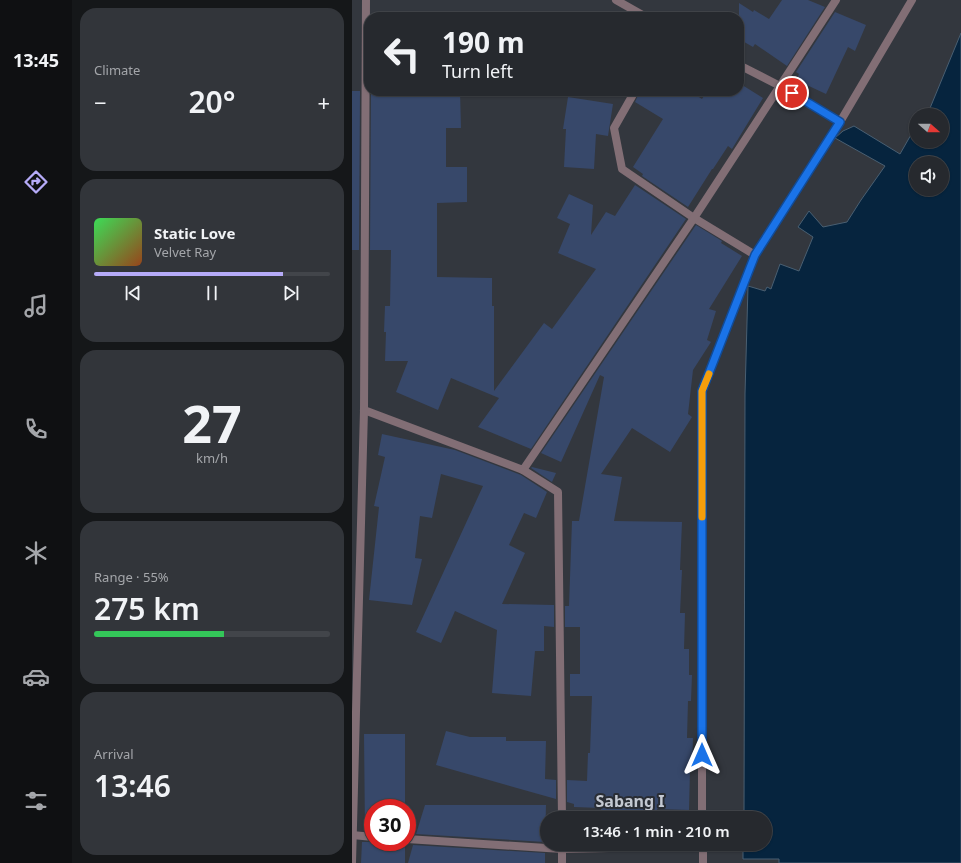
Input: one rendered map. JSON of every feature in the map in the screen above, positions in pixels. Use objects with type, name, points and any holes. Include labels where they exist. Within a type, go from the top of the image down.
[{"type":"street","points":[[366,0],[366,12]]},
{"type":"street","points":[[616,0],[637,12]]},
{"type":"street","points":[[523,470],[694,218],[836,0]]},
{"type":"street","points":[[702,811],[702,391],[755,255],[840,122],[912,0]]},
{"type":"street","points":[[744,68],[780,86],[840,122]]},
{"type":"street","points":[[352,863],[364,410],[366,96]]},
{"type":"street","points":[[632,96],[614,128],[622,170],[694,218],[755,255]]},
{"type":"street","points":[[364,410],[523,470],[558,492],[562,811]]},
{"type":"street","points":[[353,835],[364,836]]},
{"type":"street","points":[[416,839],[540,845]]},
{"type":"street","points":[[562,851],[562,863]]},
{"type":"street","points":[[702,851],[703,863]]},
{"type":"water","points":[[961,33],[961,863],[779,863],[779,859],[743,859],[743,851],[772,851],[772,811],[744,811],[745,394],[748,286],[765,291],[767,287],[771,289],[780,264],[799,271],[813,237],[798,227],[809,211],[823,227],[847,222],[885,166],[835,138],[843,131],[854,126],[900,154],[909,138],[909,148],[949,148],[949,108],[930,108]]},
{"type":"building","points":[[782,0],[808,0],[825,7],[787,66],[755,44],[753,47],[744,42],[744,12],[739,12],[739,3],[753,12],[754,10],[769,19]]},
{"type":"building","points":[[835,12],[866,25],[855,51],[848,47],[826,94],[796,80],[799,74],[796,72]]},
{"type":"building","points":[[744,86],[763,98],[732,149],[728,146],[688,207],[642,176],[643,174],[633,167],[663,119],[635,102],[638,96],[697,96],[702,99],[704,96],[744,96]]},
{"type":"building","points":[[352,91],[360,91],[359,250],[352,250]]},
{"type":"building","points":[[371,96],[460,96],[461,128],[446,128],[446,167],[467,167],[467,202],[437,203],[437,277],[492,278],[492,306],[494,306],[494,391],[544,323],[552,329],[596,269],[558,253],[570,224],[557,218],[569,194],[593,205],[591,235],[606,212],[615,216],[635,185],[686,219],[531,449],[478,427],[499,398],[451,378],[438,410],[396,392],[408,361],[385,361],[385,306],[390,306],[391,250],[370,250]]},
{"type":"building","points":[[568,97],[613,104],[608,136],[596,134],[594,169],[564,167],[566,129],[563,129]]},
{"type":"building","points":[[696,225],[722,241],[721,243],[742,256],[709,309],[716,311],[707,340],[711,342],[693,370],[688,414],[692,417],[670,452],[632,428],[601,474],[622,477],[614,521],[682,522],[680,613],[685,613],[684,649],[689,649],[689,675],[692,675],[691,701],[688,701],[687,738],[693,738],[692,770],[690,770],[689,810],[657,809],[657,811],[601,811],[601,808],[574,807],[574,804],[567,802],[567,780],[587,781],[588,753],[590,753],[592,696],[570,696],[570,674],[580,674],[580,627],[565,627],[565,606],[569,606],[572,521],[579,521],[604,377],[600,375],[561,462],[541,453]]},
{"type":"building","points":[[382,434],[455,450],[521,475],[547,492],[536,518],[524,513],[509,545],[525,553],[502,604],[554,605],[554,627],[544,626],[544,651],[535,651],[531,696],[492,693],[497,630],[455,611],[441,643],[416,632],[483,486],[441,474],[432,518],[420,516],[415,558],[422,559],[412,605],[369,600],[379,507],[374,506],[385,457],[378,455]]},
{"type":"building","points":[[531,468],[556,473],[552,482]]},
{"type":"building","points":[[446,731],[470,737],[506,737],[506,741],[546,741],[545,779],[556,780],[556,799],[436,765]]},
{"type":"building","points":[[364,734],[405,734],[405,799],[365,799]]},
{"type":"building","points":[[425,805],[546,805],[546,811],[540,811],[540,842],[416,834]]},
{"type":"building","points":[[362,842],[364,842],[364,851],[405,851],[405,863],[361,863]]},
{"type":"building","points":[[416,845],[545,853],[545,863],[408,863],[411,851],[416,851]]},
{"type":"slow traffic","points":[[702,517],[702,391],[709,374]]},
{"type":"district","name":"Sabang I","points":[[630,801]]},
{"type":"route","points":[[702,755],[702,391],[755,255],[840,122],[792,93]]}]
